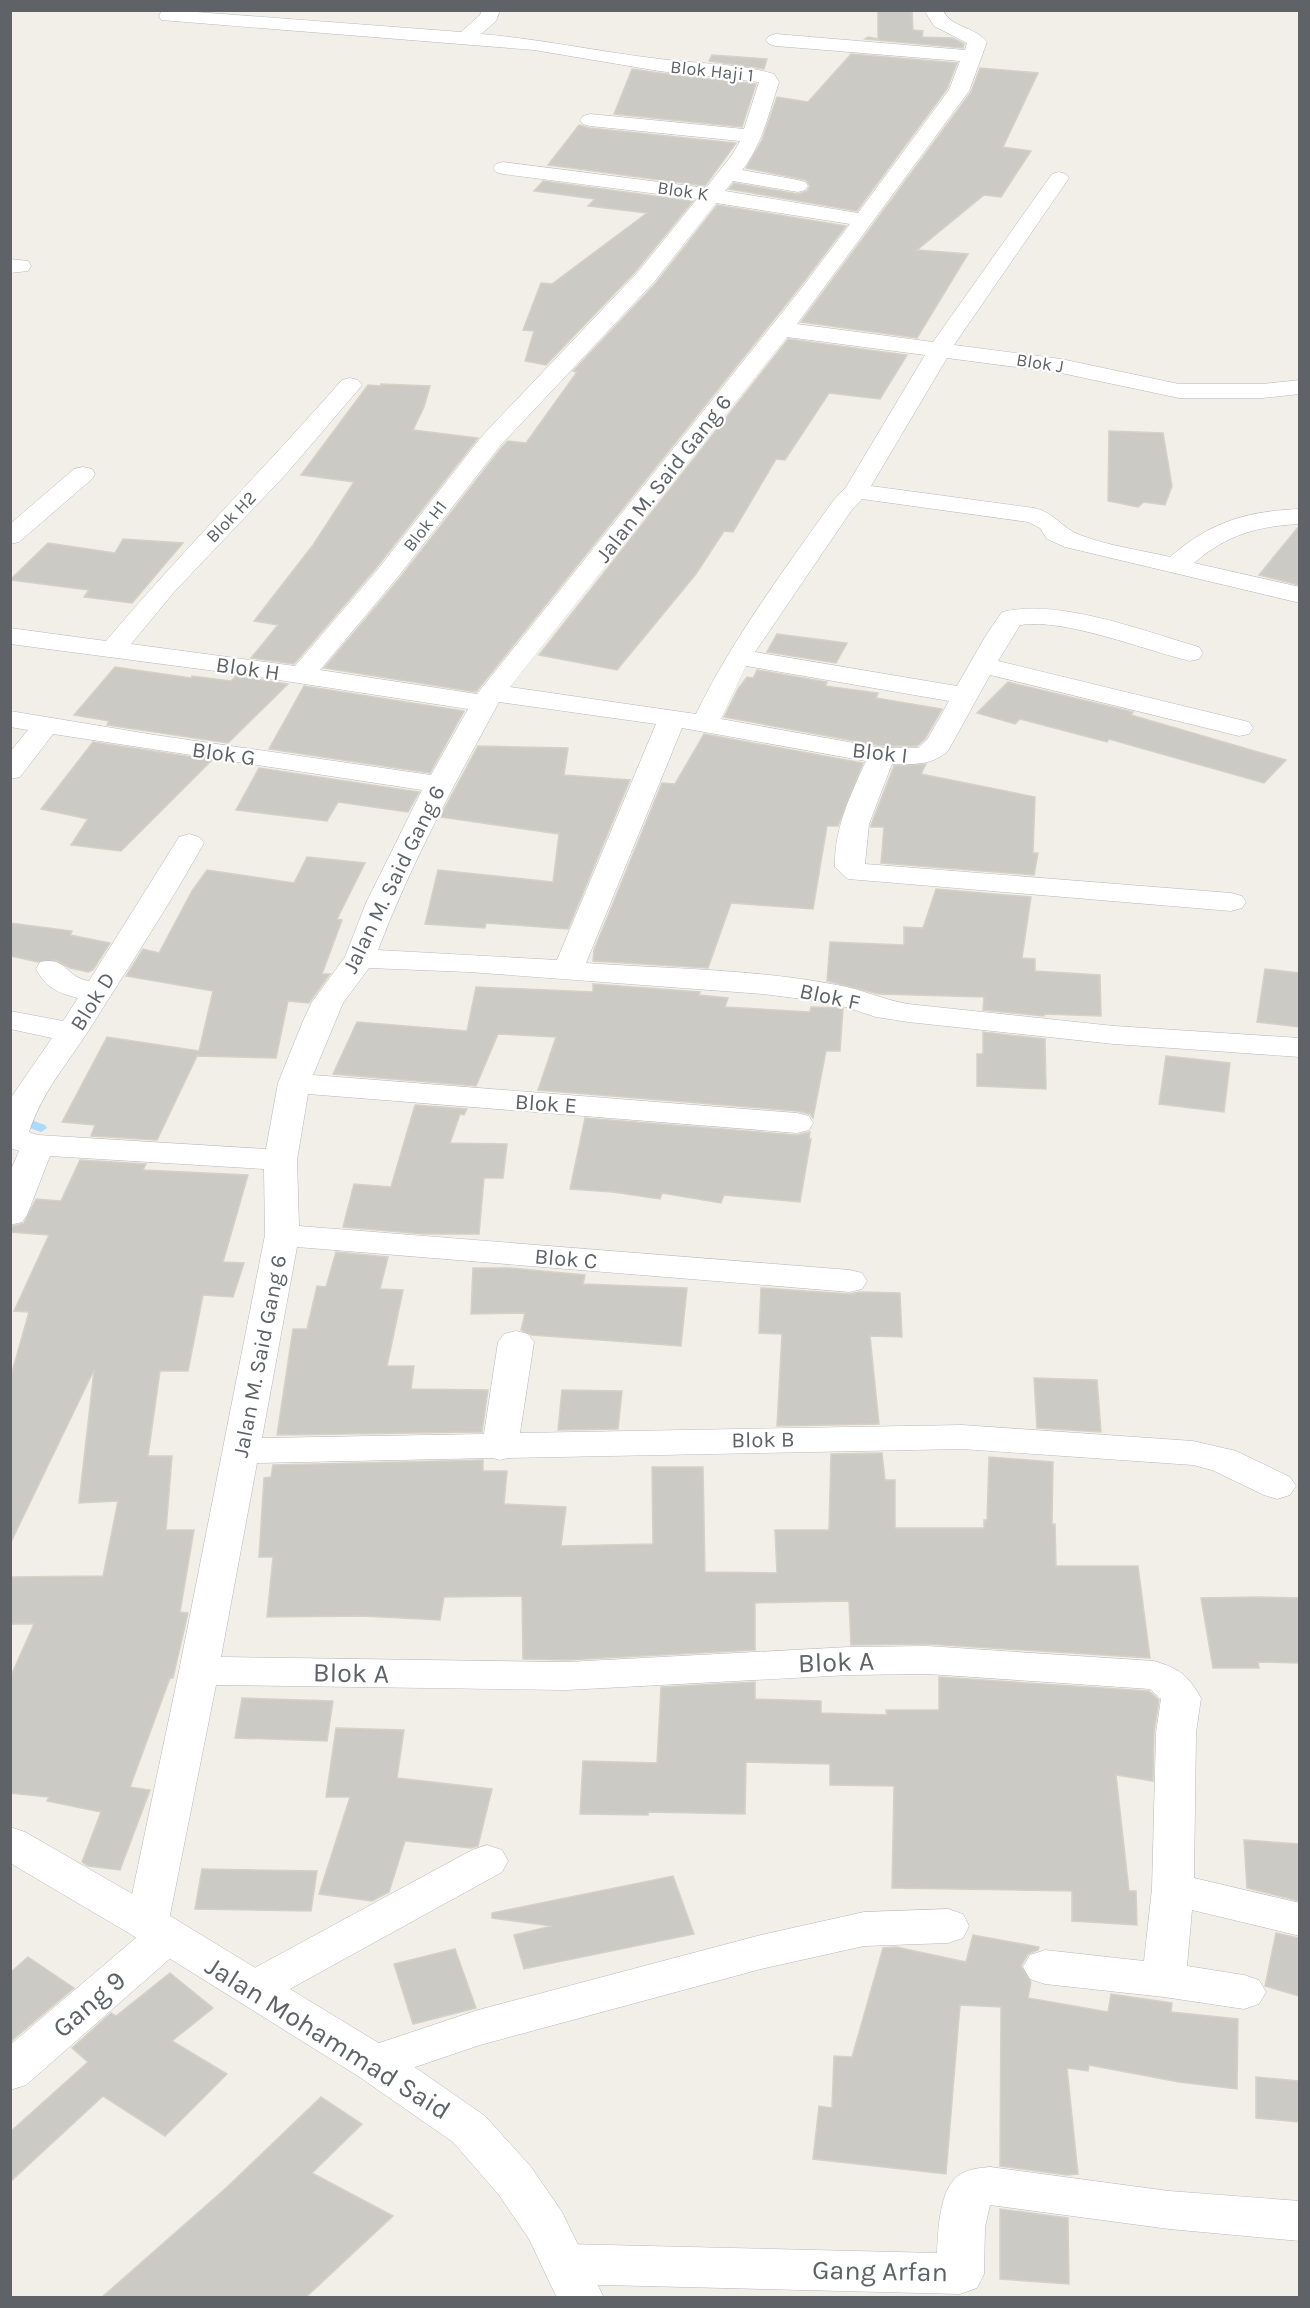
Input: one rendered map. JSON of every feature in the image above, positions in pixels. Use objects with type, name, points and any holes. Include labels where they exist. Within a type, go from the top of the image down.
[{"type":"street","points":[[168,16],[465,38],[489,17],[491,10]]},
{"type":"street","points":[[776,40],[973,57],[977,42],[974,38],[942,24],[933,10]]},
{"type":"street","name":"Blok Haji 1","points":[[465,38],[534,44],[659,65],[763,76],[769,82],[752,136],[742,157],[646,277],[551,378]]},
{"type":"street","name":"Jalan M. Said Gang 6","points":[[157,1930],[199,1671],[282,1235],[280,1160],[294,1083],[328,1002],[360,958],[385,894],[438,784],[488,698],[809,294],[862,219],[959,92],[973,57]]},
{"type":"street","points":[[590,120],[752,136]]},
{"type":"street","name":"Blok K","points":[[503,168],[710,195],[862,219]]},
{"type":"street","points":[[727,174],[798,186]]},
{"type":"street","points":[[704,725],[730,671],[753,634],[842,506],[856,491],[941,348],[1059,178]]},
{"type":"street","name":"Blok J","points":[[780,329],[941,348],[1061,366],[1150,387],[1179,391],[1262,391],[1299,387]]},
{"type":"street","name":"Blok H1","points":[[301,676],[388,573],[491,441],[551,378]]},
{"type":"street","name":"Blok H2","points":[[113,649],[165,587],[278,468],[350,385]]},
{"type":"street","points":[[10,537],[83,474]]},
{"type":"street","points":[[856,491],[1034,515],[1049,523],[1052,531],[1061,537],[1174,567],[1299,595]]},
{"type":"street","points":[[1174,567],[1211,538],[1232,528],[1258,520],[1299,516]]},
{"type":"street","name":"Blok I","points":[[488,698],[672,718],[882,756],[908,757],[929,753],[944,738],[965,696],[1011,618],[1027,614],[1054,617],[1190,653]]},
{"type":"street","name":"Blok H","points":[[10,636],[301,676],[488,698]]},
{"type":"street","points":[[740,657],[965,696]]},
{"type":"street","points":[[983,665],[1239,728]]},
{"type":"street","points":[[568,970],[672,718]]},
{"type":"street","name":"Blok G","points":[[10,719],[155,743],[438,784]]},
{"type":"street","points":[[10,771],[46,725]]},
{"type":"street","points":[[882,756],[867,791],[850,844],[850,867],[858,873],[1232,902]]},
{"type":"street","name":"Blok D","points":[[10,1215],[24,1129],[72,1032],[189,843]]},
{"type":"street","name":"Blok F","points":[[360,958],[568,970],[808,990],[837,994],[887,1010],[908,1013],[1114,1035],[1299,1048]]},
{"type":"street","points":[[51,969],[55,978],[65,985],[97,992]]},
{"type":"street","points":[[10,1020],[72,1032]]},
{"type":"street","name":"Blok E","points":[[294,1083],[797,1123]]},
{"type":"street","points":[[24,1129],[280,1160]]},
{"type":"street","name":"Blok C","points":[[282,1235],[850,1281]]},
{"type":"street","points":[[500,1448],[516,1341]]},
{"type":"street","name":"Blok B","points":[[241,1451],[500,1448],[807,1438],[962,1437],[1193,1453],[1223,1460],[1277,1486]]},
{"type":"street","name":"Blok A","points":[[199,1671],[567,1676],[849,1661],[927,1660],[1154,1675],[1164,1678],[1180,1698],[1176,1733],[1173,1889],[1164,1980]]},
{"type":"street","name":"Jalan Mohammad Said","points":[[10,1843],[374,2062],[470,2129],[515,2181],[546,2226],[573,2281]]},
{"type":"street","points":[[253,1989],[487,1861]]},
{"type":"street","points":[[1173,1889],[1299,1920]]},
{"type":"street","points":[[374,2062],[478,2028],[761,1952],[864,1929],[948,1926]]},
{"type":"street","name":"Gang 9","points":[[10,2072],[157,1930]]},
{"type":"street","points":[[1045,1967],[1164,1980],[1244,1992]]},
{"type":"street","name":"Gang Arfan","points":[[573,2281],[960,2274],[960,2247],[967,2196],[975,2188],[990,2186],[1168,2210],[1299,2221]]},
{"type":"building","points":[[878,10],[912,10],[913,30],[923,31],[922,37],[953,38],[964,44],[963,48],[865,39],[868,37],[878,39]]},
{"type":"building","points":[[851,54],[957,63],[947,89],[857,211],[729,189],[734,183],[798,194],[807,191],[810,186],[806,180],[746,168],[762,140],[777,97],[808,102]]},
{"type":"building","points":[[712,55],[767,59],[764,69],[709,61]]},
{"type":"building","points":[[980,68],[1038,73],[1003,147],[1031,151],[1001,197],[984,195],[917,250],[968,254],[917,338],[801,322],[971,92]]},
{"type":"building","points":[[632,69],[756,84],[742,127],[614,114]]},
{"type":"building","points":[[579,125],[736,143],[705,186],[548,165]]},
{"type":"building","points":[[543,181],[693,201],[636,271],[546,365],[525,361],[534,331],[523,330],[541,283],[552,284],[647,213],[588,206],[595,199],[534,191]]},
{"type":"building","points":[[717,205],[846,226],[476,692],[324,668],[399,579],[502,447],[508,441],[526,443],[577,372],[573,371],[656,283]]},
{"type":"building","points":[[788,339],[907,355],[880,399],[829,393],[785,460],[776,459],[733,532],[724,531],[696,574],[617,670],[539,655]]},
{"type":"building","points":[[381,384],[430,386],[424,407],[413,430],[478,438],[377,567],[294,664],[251,658],[278,625],[254,621],[313,545],[354,482],[301,475],[368,385],[381,386]]},
{"type":"building","points":[[1109,431],[1163,433],[1172,486],[1165,505],[1144,502],[1138,507],[1108,501]]},
{"type":"building","points":[[1299,526],[1299,585],[1259,575]]},
{"type":"building","points":[[123,539],[183,543],[132,603],[84,597],[89,590],[10,580],[48,543],[115,553]]},
{"type":"building","points":[[777,634],[847,643],[836,663],[767,652]]},
{"type":"building","points":[[115,667],[191,678],[192,676],[231,681],[236,676],[288,684],[228,743],[107,725],[109,721],[74,715]]},
{"type":"building","points":[[757,670],[827,682],[825,686],[878,693],[876,698],[942,709],[925,739],[917,746],[882,746],[724,717],[738,689],[747,677],[753,678]]},
{"type":"building","points":[[1008,682],[1133,712],[1131,715],[1286,760],[1264,783],[1109,739],[1107,742],[1020,719],[1015,724],[977,713]]},
{"type":"building","points":[[304,686],[464,711],[430,773],[269,749]]},
{"type":"building","points":[[704,734],[863,763],[838,826],[827,826],[813,909],[731,903],[708,968],[593,961],[594,950],[662,783],[675,784]]},
{"type":"building","points":[[93,742],[212,760],[121,851],[71,845],[88,819],[41,809]]},
{"type":"building","points":[[478,746],[568,748],[564,775],[630,780],[568,929],[486,923],[485,928],[425,924],[438,870],[553,882],[559,834],[440,817]]},
{"type":"building","points":[[926,764],[921,774],[1035,797],[1033,853],[1038,853],[1034,875],[881,863],[884,827],[871,827],[871,825],[894,766]]},
{"type":"building","points":[[259,768],[419,792],[408,812],[338,802],[327,821],[236,810]]},
{"type":"building","points":[[307,857],[365,863],[337,919],[342,920],[322,974],[330,974],[309,1003],[288,1001],[276,1058],[197,1056],[157,1140],[91,1136],[95,1125],[62,1122],[107,1037],[199,1051],[213,991],[126,976],[143,949],[159,953],[192,891],[207,870],[294,883]]},
{"type":"building","points":[[936,889],[1031,897],[1022,958],[1035,959],[1035,971],[1100,975],[1101,1016],[1044,1014],[1044,1016],[983,1010],[984,997],[879,994],[827,981],[830,942],[904,945],[904,927],[923,928]]},
{"type":"building","points":[[10,923],[72,931],[70,935],[110,943],[93,970],[88,972],[70,968],[56,960],[38,962],[10,956]]},
{"type":"building","points":[[1265,969],[1299,973],[1299,1027],[1257,1022]]},
{"type":"building","points":[[593,984],[700,992],[699,995],[728,998],[725,1007],[810,1012],[811,1007],[843,1008],[840,1051],[826,1051],[813,1118],[810,1114],[797,1111],[538,1090],[556,1037],[498,1034],[476,1086],[333,1074],[357,1022],[467,1031],[476,987],[593,992]]},
{"type":"building","points":[[983,1032],[1045,1039],[1046,1089],[977,1086],[977,1054],[983,1054]]},
{"type":"building","points":[[1166,1056],[1230,1063],[1224,1112],[1159,1104]]},
{"type":"building","points":[[415,1105],[467,1109],[464,1115],[460,1114],[450,1143],[507,1144],[503,1178],[484,1178],[479,1234],[424,1234],[343,1227],[354,1184],[391,1187]]},
{"type":"building","points":[[585,1118],[797,1135],[810,1132],[809,1139],[811,1139],[800,1202],[724,1195],[721,1203],[662,1193],[660,1199],[570,1189]]},
{"type":"building","points":[[80,1160],[146,1164],[143,1170],[248,1175],[223,1262],[244,1263],[233,1297],[203,1295],[188,1371],[160,1371],[148,1456],[172,1456],[166,1530],[194,1530],[180,1612],[188,1613],[173,1678],[170,1678],[130,1787],[150,1790],[120,1870],[88,1866],[82,1862],[101,1812],[47,1801],[49,1797],[10,1793],[10,1678],[34,1624],[10,1624],[10,1577],[103,1576],[118,1501],[79,1503],[94,1370],[10,1544],[10,1379],[29,1312],[14,1311],[49,1235],[10,1232],[10,1227],[24,1223],[36,1199],[61,1201]]},
{"type":"building","points":[[336,1252],[388,1257],[380,1289],[403,1290],[387,1366],[414,1366],[411,1389],[488,1390],[482,1432],[277,1435],[293,1329],[307,1329],[317,1286],[326,1287]]},
{"type":"building","points":[[473,1268],[510,1268],[585,1275],[583,1284],[687,1288],[681,1346],[532,1335],[521,1330],[525,1313],[471,1314]]},
{"type":"building","points":[[761,1288],[850,1294],[900,1293],[902,1337],[870,1336],[879,1424],[777,1426],[782,1334],[759,1333]]},
{"type":"building","points":[[1034,1378],[1097,1380],[1101,1432],[1037,1428]]},
{"type":"building","points":[[562,1390],[622,1391],[618,1429],[558,1430]]},
{"type":"building","points":[[882,1453],[885,1480],[895,1480],[895,1528],[984,1528],[984,1520],[987,1520],[989,1457],[1053,1462],[1052,1524],[1055,1524],[1056,1566],[1138,1566],[1150,1658],[927,1644],[851,1645],[849,1601],[755,1603],[755,1650],[567,1660],[523,1659],[522,1596],[444,1597],[440,1620],[362,1616],[267,1617],[273,1557],[259,1557],[264,1478],[271,1477],[273,1465],[483,1460],[483,1471],[507,1471],[504,1504],[566,1507],[561,1546],[653,1544],[652,1467],[703,1467],[705,1572],[777,1573],[775,1530],[829,1530],[831,1454]]},
{"type":"building","points":[[1201,1598],[1299,1598],[1299,1663],[1258,1662],[1259,1668],[1213,1668]]},
{"type":"building","points":[[939,1677],[1149,1691],[1159,1700],[1154,1733],[1153,1781],[1116,1775],[1129,1891],[1136,1891],[1137,1925],[1072,1921],[1072,1891],[892,1888],[894,1786],[830,1785],[830,1764],[746,1762],[745,1814],[648,1812],[648,1815],[580,1814],[583,1761],[657,1763],[661,1687],[755,1682],[755,1699],[821,1701],[821,1713],[887,1715],[886,1710],[939,1710]]},
{"type":"building","points":[[242,1698],[333,1701],[327,1741],[235,1738]]},
{"type":"building","points":[[336,1728],[404,1730],[397,1778],[492,1789],[478,1846],[471,1848],[405,1841],[389,1892],[372,1901],[319,1894],[350,1797],[326,1797]]},
{"type":"building","points":[[1244,1840],[1299,1844],[1299,1901],[1247,1888]]},
{"type":"building","points":[[202,1869],[317,1871],[311,1911],[195,1909]]},
{"type":"building","points":[[673,1876],[694,1934],[524,1969],[514,1935],[552,1926],[492,1918],[492,1913]]},
{"type":"building","points":[[1276,1933],[1299,1938],[1299,1996],[1265,1986]]},
{"type":"building","points":[[973,1935],[1039,1947],[1038,1950],[1028,1954],[1021,1966],[1031,1982],[1028,1998],[1108,2012],[1111,1994],[1172,2003],[1171,2012],[1238,2019],[1237,2089],[1179,2082],[1089,2065],[1088,2071],[1067,2068],[1078,2174],[1067,2175],[1000,2166],[1001,2007],[960,2005],[946,2174],[813,2159],[819,2106],[832,2108],[834,2056],[852,2057],[883,1948],[896,1947],[966,1962]]},
{"type":"building","points":[[455,1949],[476,2008],[413,2024],[394,1964]]},
{"type":"building","points":[[28,1957],[74,1988],[10,2042],[10,1973]]},
{"type":"building","points":[[170,1973],[213,2008],[172,2041],[227,2074],[165,2136],[103,2096],[10,2182],[10,2132],[88,2062],[72,2048],[111,2013],[116,2016]]},
{"type":"building","points":[[1256,2077],[1299,2081],[1299,2122],[1256,2118]]},
{"type":"building","points":[[321,2097],[362,2124],[312,2173],[393,2216],[305,2298],[101,2298],[226,2188]]},
{"type":"building","points":[[1000,2209],[1068,2218],[1069,2284],[1000,2279]]},
{"type":"waterway","points":[[17,1119],[41,1128]]}]
